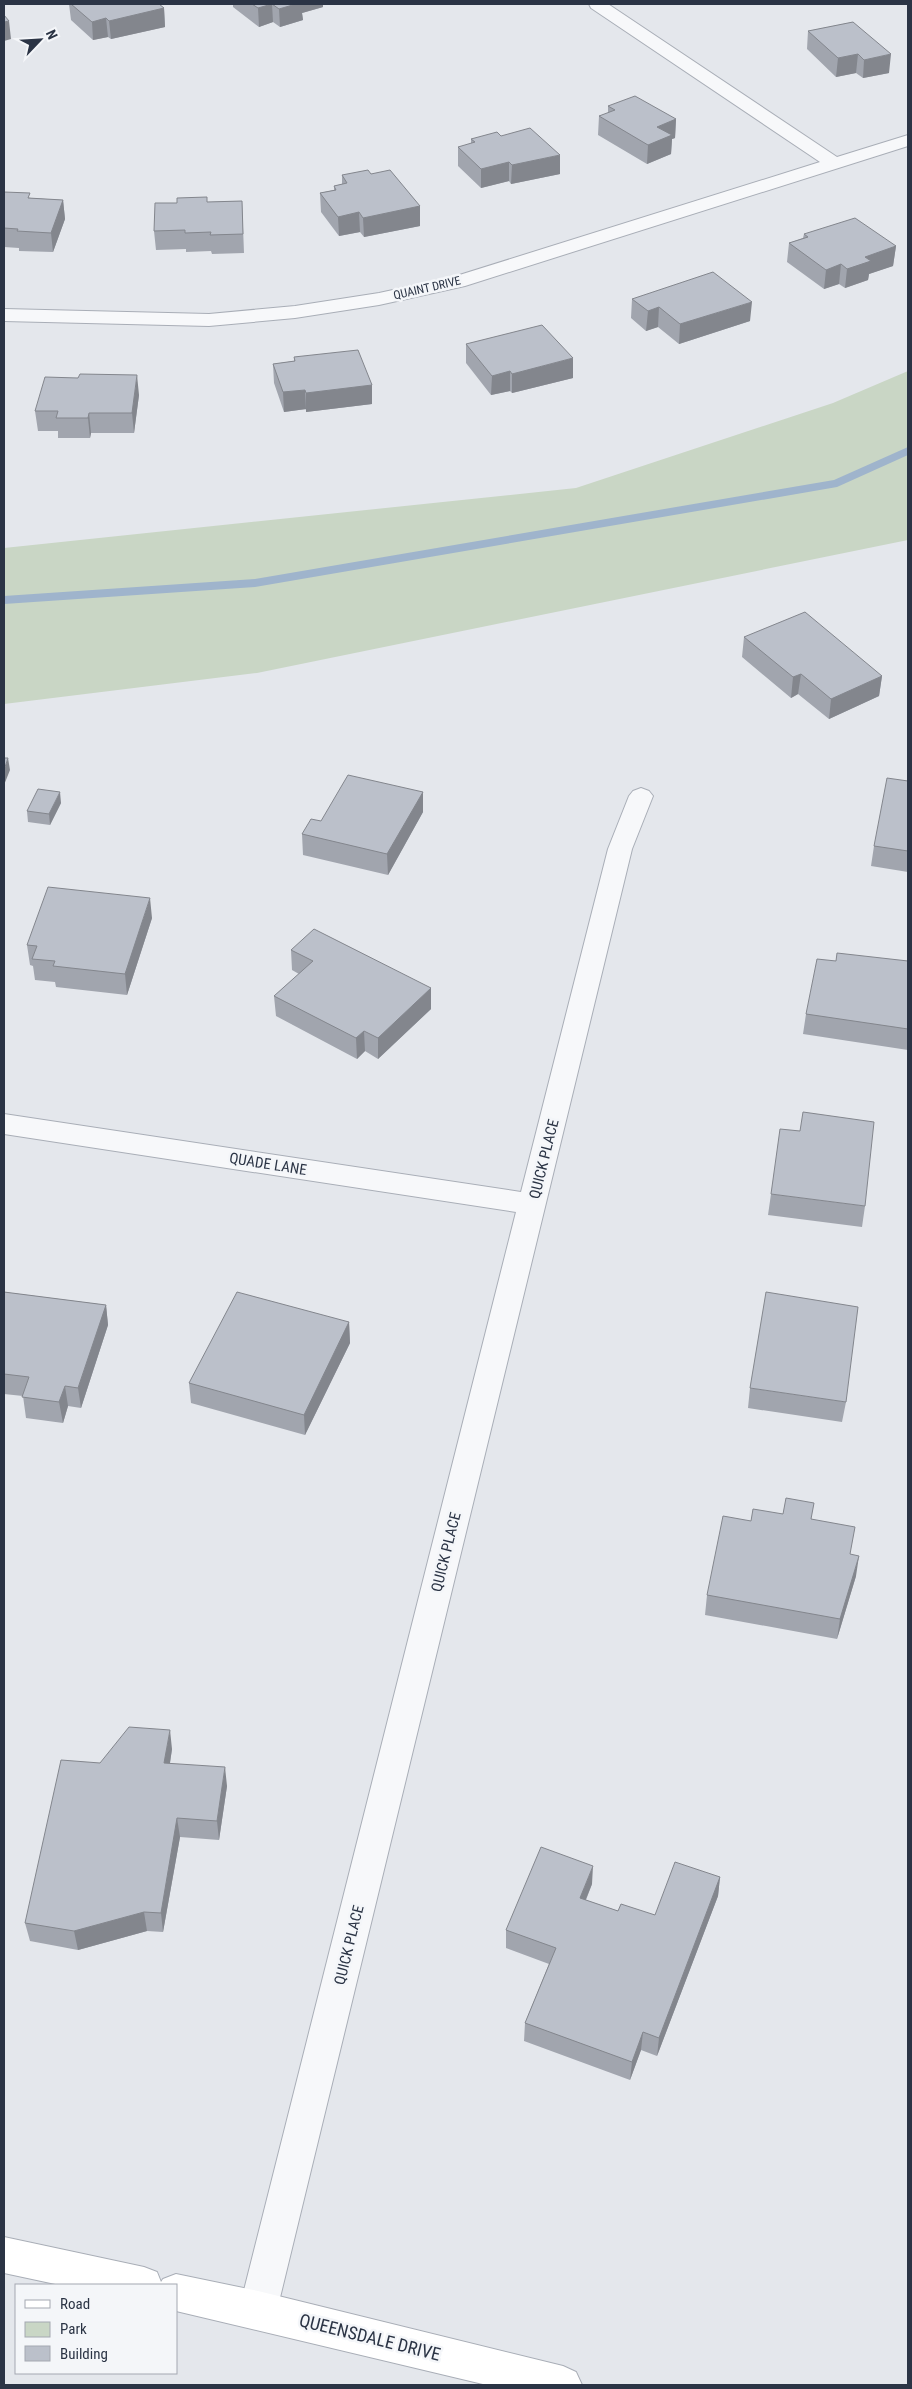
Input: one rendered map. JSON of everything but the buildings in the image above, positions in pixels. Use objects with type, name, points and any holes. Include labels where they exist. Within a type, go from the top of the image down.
[{"type":"street","points":[[596,4],[834,163]]},
{"type":"street","name":"QUAINT DRIVE","points":[[4,315],[209,320],[295,312],[379,299],[458,282],[908,140]]},
{"type":"street","name":"QUICK PLACE","points":[[258,2310],[620,849],[641,796]]},
{"type":"street","name":"QUADE LANE","points":[[4,1124],[533,1204]]},
{"type":"street","points":[[4,2255],[139,2284]]},
{"type":"street","name":"QUEENSDALE DRIVE","points":[[178,2292],[258,2310],[564,2385]]},
{"type":"green space","points":[[908,371],[908,540],[257,673],[4,704],[4,548],[576,488],[833,403]]},
{"type":"waterway","points":[[4,600],[255,583],[837,483],[908,451]]}]
